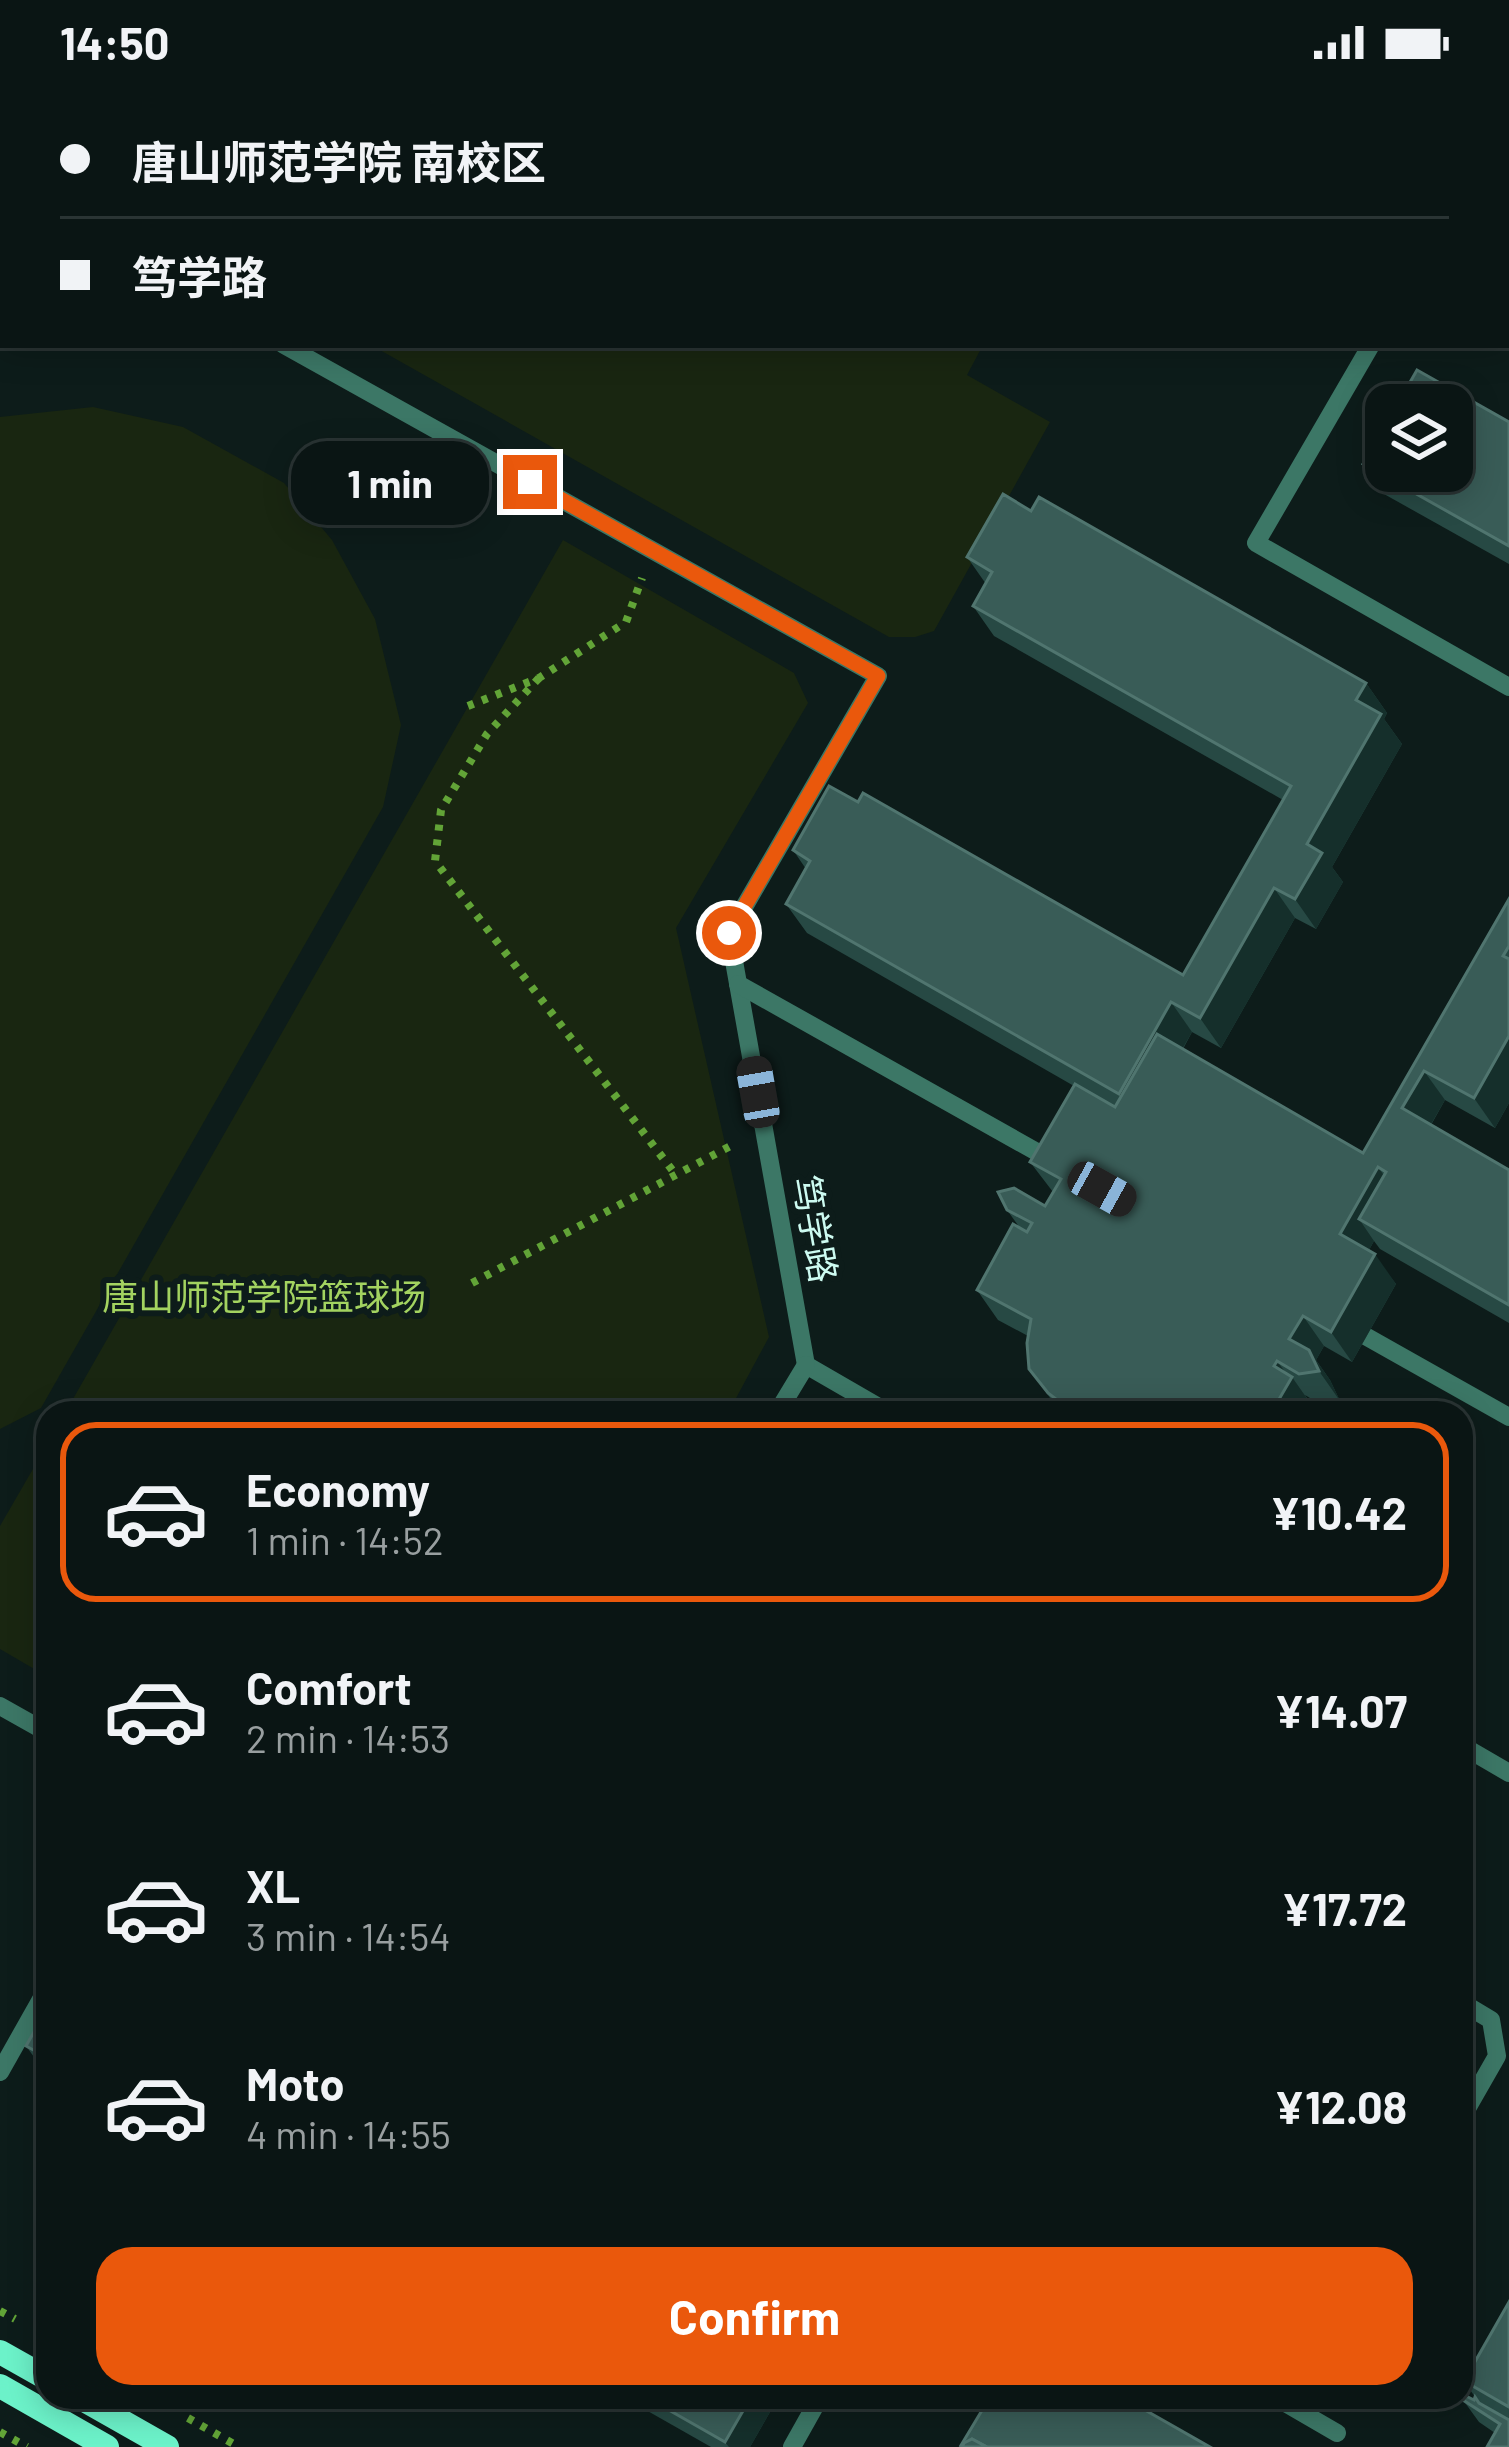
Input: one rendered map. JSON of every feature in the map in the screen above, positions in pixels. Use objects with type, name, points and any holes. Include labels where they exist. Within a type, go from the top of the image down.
[{"type":"main road","points":[[0,2352],[36,2373]]},
{"type":"main road","points":[[0,2386],[36,2407]]},
{"type":"main road","points":[[40,2409],[107,2447]]},
{"type":"main road","points":[[100,2409],[167,2447]]},
{"type":"lane","name":"笃学路","points":[[289,348],[878,676],[729,933],[806,1364]]},
{"type":"lane","points":[[1369,348],[1256,543],[1509,687]]},
{"type":"lane","points":[[738,984],[1071,1171]]},
{"type":"lane","points":[[1321,1312],[1509,1417]]},
{"type":"lane","points":[[784,1401],[806,1364],[869,1401]]},
{"type":"lane","points":[[1463,1401],[1467,1394]]},
{"type":"lane","points":[[0,1706],[36,1726]]},
{"type":"lane","points":[[1473,1752],[1509,1773]]},
{"type":"lane","points":[[0,2072],[36,2008]]},
{"type":"lane","points":[[1473,2009],[1491,2020],[1497,2056],[1473,2098]]},
{"type":"lane","points":[[792,2447],[813,2409]]},
{"type":"lane","points":[[1296,2409],[1337,2433]]},
{"type":"path","points":[[468,706],[539,678],[626,622],[652,550]]},
{"type":"path","points":[[539,678],[487,734],[441,810],[435,861],[676,1175]]},
{"type":"path","points":[[472,1283],[764,1127]]},
{"type":"path","points":[[186,2417],[239,2447]]},
{"type":"path","points":[[0,2432],[27,2447]]},
{"type":"green space","points":[[376,348],[981,348],[967,375],[1050,422],[934,631],[889,637]]},
{"type":"green space","points":[[93,407],[183,427],[284,483],[332,540],[375,619],[401,725],[383,807],[45,1401],[36,1401],[36,1411],[0,1429],[0,417]]},
{"type":"green space","name":"唐山师范学院篮球场","points":[[563,540],[794,673],[808,703],[676,928],[769,1337],[734,1401],[72,1401]]},
{"type":"green space","points":[[36,1464],[36,1670],[0,1649],[0,1526]]},
{"type":"building","points":[[1417,370],[1442,384],[1409,384]]},
{"type":"building","points":[[1473,402],[1509,422],[1509,546],[1413,492],[1473,492]]},
{"type":"building","points":[[1003,494],[1031,511],[1039,497],[1366,683],[1356,700],[1381,714],[1307,844],[1322,853],[1295,899],[1274,888],[1200,1018],[1171,1002],[1119,1094],[786,904],[810,861],[793,850],[829,786],[858,802],[863,793],[1183,975],[1291,786],[973,606],[992,572],[967,557]]},
{"type":"building","points":[[1509,899],[1509,946],[1503,956],[1509,959],[1509,1036],[1474,1098],[1424,1071],[1402,1108],[1509,1170],[1509,1305],[1359,1219],[1386,1172],[1378,1167],[1340,1234],[1375,1254],[1331,1332],[1303,1316],[1289,1339],[1309,1350],[1319,1371],[1299,1374],[1277,1361],[1274,1366],[1292,1377],[1278,1401],[1058,1401],[1029,1369],[1031,1319],[977,1290],[1013,1224],[1027,1232],[1032,1223],[1007,1210],[998,1192],[1014,1188],[1045,1206],[1061,1179],[1030,1162],[1075,1084],[1115,1107],[1157,1034],[1363,1153]]},
{"type":"building","points":[[36,2028],[36,2051],[26,2046]]},
{"type":"building","points":[[1509,2302],[1509,2407],[1473,2386],[1473,2365]]},
{"type":"building","points":[[1475,2397],[1509,2420],[1509,2447],[1487,2447],[1500,2424],[1473,2406]]},
{"type":"building","points":[[667,2409],[744,2409],[725,2442]]},
{"type":"building","points":[[983,2409],[1143,2409],[1210,2447],[987,2447],[972,2439],[960,2447]]},
{"type":"building","points":[[972,2439],[987,2447],[962,2447]]},
{"type":"route","points":[[530,482],[878,676],[729,933]]}]
